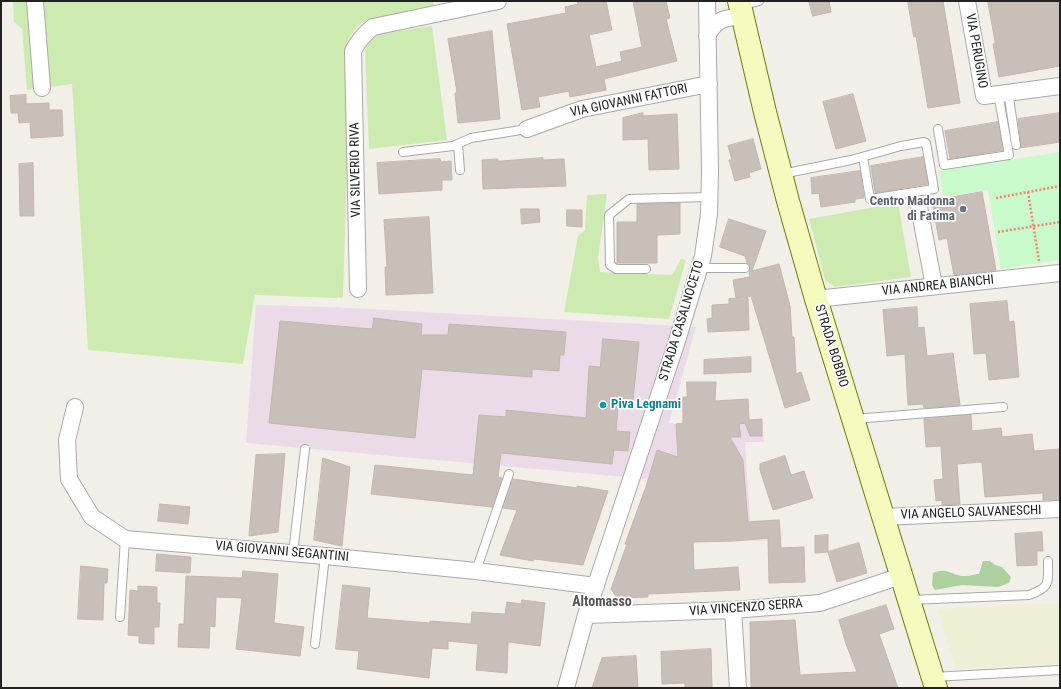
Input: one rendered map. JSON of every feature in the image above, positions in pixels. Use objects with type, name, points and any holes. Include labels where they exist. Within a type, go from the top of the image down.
[{"type":"main road","name":"STRADA BOBBIO","points":[[746,6],[781,174],[816,299],[934,683]]},
{"type":"street","points":[[35,1],[42,88]]},
{"type":"street","name":"VIA SILVERIO RIVA","points":[[358,289],[353,51],[364,34],[373,27],[498,1]]},
{"type":"street","name":"VIA PERUGINO","points":[[967,1],[984,96],[1003,92],[1060,86]]},
{"type":"street","name":"STRADA CASALNOCETO","points":[[566,688],[586,615],[676,344],[703,256],[710,197],[707,36],[710,5]]},
{"type":"street","points":[[707,36],[713,25],[746,6]]},
{"type":"street","name":"VIA GIOVANNI FATTORI","points":[[527,129],[582,109],[709,84]]},
{"type":"street","points":[[919,206],[934,286]]},
{"type":"street","name":"VIA ANDREA BIANCHI","points":[[816,299],[1060,273]]},
{"type":"street","name":"VIA GIOVANNI SEGANTINI","points":[[75,406],[67,440],[69,479],[92,518],[125,539],[293,553],[476,571],[596,586]]},
{"type":"street","name":"VIA ANGELO SALVANESCHI","points":[[883,517],[1060,509]]},
{"type":"street","name":"VIA VINCENZO SERRA","points":[[586,615],[733,610],[820,603],[901,576]]},
{"type":"street","points":[[733,610],[738,688]]},
{"type":"lane","points":[[938,129],[944,165],[1009,155],[1003,92]]},
{"type":"lane","points":[[1003,92],[1016,145]]},
{"type":"lane","points":[[403,152],[453,146],[471,138],[527,129]]},
{"type":"lane","points":[[781,174],[863,157],[901,146],[924,142],[926,143],[934,189],[870,199],[863,157]]},
{"type":"lane","points":[[458,144],[460,170]]},
{"type":"lane","points":[[646,269],[616,269],[610,265],[609,215],[629,199],[710,197]]},
{"type":"lane","points":[[699,268],[745,268]]},
{"type":"lane","points":[[853,419],[1003,407]]},
{"type":"lane","points":[[293,553],[305,449]]},
{"type":"lane","points":[[476,571],[509,474]]},
{"type":"lane","points":[[120,618],[125,539]]},
{"type":"lane","points":[[315,644],[325,556]]},
{"type":"lane","points":[[909,600],[1028,595],[1040,591],[1047,585],[1048,561]]},
{"type":"lane","points":[[934,683],[957,675],[1060,670]]},
{"type":"path","points":[[996,198],[1060,186]]},
{"type":"path","points":[[1028,192],[1041,275]]},
{"type":"path","points":[[998,232],[1060,222]]},
{"type":"shaded area","points":[[256,305],[332,307],[696,327],[669,423],[676,424],[762,419],[764,442],[745,442],[750,521],[780,519],[782,540],[625,544],[648,479],[246,443]]},
{"type":"green space","points":[[13,1],[433,1],[434,6],[366,21],[357,27],[348,41],[347,164],[343,297],[255,295],[243,364],[88,350],[72,84],[27,90],[22,29],[14,22]]},
{"type":"green space","points":[[432,26],[447,140],[369,149],[365,50],[370,40],[380,34]]},
{"type":"green space","points":[[1060,152],[1060,260],[1001,269],[988,190],[943,197],[939,171]]},
{"type":"green space","points":[[607,194],[598,258],[600,272],[672,275],[681,259],[686,260],[669,319],[564,312],[578,236],[585,230],[587,195]]},
{"type":"green space","points":[[898,203],[911,277],[835,287],[825,280],[809,219]]},
{"type":"green space","points":[[983,561],[990,561],[995,565],[1002,567],[1011,577],[1009,583],[998,587],[962,585],[935,590],[932,585],[933,573],[938,571],[947,571],[961,576],[979,574]]},
{"type":"green space","points":[[1060,603],[1060,664],[955,669],[938,609]]},
{"type":"building","points":[[577,1],[606,1],[612,30],[589,35],[596,67],[622,61],[620,52],[642,47],[633,1],[666,1],[670,18],[666,19],[677,61],[604,79],[606,90],[570,97],[569,91],[538,97],[540,107],[522,110],[507,24],[566,13],[565,7],[578,4]]},
{"type":"building","points":[[809,1],[829,1],[831,12],[813,16]]},
{"type":"building","points":[[908,1],[943,1],[960,103],[928,108],[916,36],[914,37]]},
{"type":"building","points":[[988,1],[1060,1],[1060,66],[999,77],[993,44],[995,43]]},
{"type":"building","points":[[492,31],[500,119],[458,123],[455,93],[457,92],[448,39]]},
{"type":"building","points":[[853,94],[866,141],[836,149],[823,102]]},
{"type":"building","points":[[26,95],[26,104],[49,103],[49,110],[62,110],[63,136],[31,138],[30,122],[19,123],[18,113],[11,113],[10,96]]},
{"type":"building","points":[[643,113],[643,116],[677,114],[679,169],[649,170],[648,139],[623,140],[623,118]]},
{"type":"building","points":[[1060,113],[1060,142],[1020,148],[1021,144],[1018,119]]},
{"type":"building","points":[[998,122],[1003,150],[950,159],[945,131]]},
{"type":"building","points":[[753,139],[761,169],[749,173],[750,177],[735,181],[729,160],[732,160],[728,146]]},
{"type":"building","points":[[923,157],[928,184],[875,193],[871,166]]},
{"type":"building","points":[[543,158],[543,160],[564,159],[566,186],[483,189],[482,160],[498,159],[498,161]]},
{"type":"building","points":[[440,159],[441,162],[451,161],[452,180],[442,180],[442,190],[379,194],[377,163]]},
{"type":"building","points":[[33,163],[34,216],[20,216],[19,164]]},
{"type":"building","points":[[860,171],[864,198],[855,199],[855,202],[821,207],[819,193],[812,194],[811,178]]},
{"type":"building","points":[[982,192],[996,270],[954,275],[947,238],[939,240],[932,201]]},
{"type":"building","points":[[680,203],[680,234],[657,235],[657,263],[617,263],[617,222],[637,222],[637,204]]},
{"type":"building","points":[[521,209],[539,209],[540,222],[522,224]]},
{"type":"building","points":[[567,210],[582,210],[582,227],[567,226]]},
{"type":"building","points":[[429,217],[433,293],[386,295],[385,267],[387,267],[384,220]]},
{"type":"building","points":[[729,219],[766,231],[752,271],[779,264],[790,306],[792,337],[794,337],[796,374],[801,372],[810,400],[785,408],[751,296],[736,298],[733,280],[750,277],[750,268],[745,256],[720,247]]},
{"type":"building","points":[[748,298],[749,330],[708,332],[707,319],[712,318],[712,305],[729,304],[729,299]]},
{"type":"building","points":[[1007,301],[1009,322],[1014,321],[1019,377],[989,380],[986,353],[974,354],[970,304]]},
{"type":"building","points":[[917,307],[918,328],[924,327],[927,356],[953,353],[960,405],[924,408],[923,404],[908,405],[905,354],[887,356],[883,310]]},
{"type":"building","points":[[374,318],[422,324],[421,335],[448,335],[449,324],[566,332],[564,355],[560,355],[559,371],[532,369],[532,377],[422,369],[415,438],[269,423],[280,321],[372,329]]},
{"type":"building","points":[[603,339],[639,342],[633,400],[619,398],[616,431],[630,432],[628,451],[614,450],[612,464],[501,453],[498,477],[502,478],[492,507],[371,494],[375,465],[473,475],[479,415],[506,417],[506,410],[586,418],[589,366],[600,367]]},
{"type":"building","points":[[751,357],[751,372],[704,374],[704,360]]},
{"type":"building","points":[[687,382],[716,382],[715,401],[748,399],[749,420],[762,419],[762,436],[750,436],[745,423],[739,424],[741,437],[730,437],[743,460],[748,522],[779,520],[781,548],[804,547],[805,582],[769,583],[768,538],[693,542],[694,570],[738,567],[740,590],[648,594],[648,597],[617,598],[611,589],[657,450],[678,457],[676,424],[683,423],[683,397],[687,397]]},
{"type":"building","points":[[971,415],[972,431],[1001,428],[1002,437],[1032,434],[1034,451],[1060,449],[1060,500],[1043,500],[1043,493],[985,497],[982,462],[957,464],[960,504],[942,505],[942,500],[936,501],[934,480],[943,479],[941,446],[926,447],[924,419]]},
{"type":"building","points":[[285,454],[278,532],[249,536],[256,455]]},
{"type":"building","points":[[785,456],[791,475],[804,471],[813,498],[773,510],[760,470],[760,464]]},
{"type":"building","points":[[323,458],[350,467],[342,546],[314,540]]},
{"type":"building","points":[[513,479],[608,491],[583,565],[534,559],[533,561],[500,555],[517,510],[503,508]]},
{"type":"building","points":[[160,504],[190,507],[188,524],[158,521]]},
{"type":"building","points":[[1042,532],[1043,551],[1037,551],[1037,565],[1017,566],[1015,534]]},
{"type":"building","points":[[828,535],[828,552],[815,553],[815,536]]},
{"type":"building","points":[[859,543],[867,573],[837,582],[828,552]]},
{"type":"building","points":[[157,554],[191,557],[190,573],[156,571]]},
{"type":"building","points":[[81,566],[108,569],[107,583],[104,583],[103,620],[78,619]]},
{"type":"building","points":[[243,571],[278,574],[274,623],[304,627],[300,656],[236,649],[242,598],[216,597],[215,627],[210,626],[209,648],[178,647],[179,624],[184,624],[186,576],[242,578]]},
{"type":"building","points":[[343,585],[370,588],[367,618],[430,623],[430,621],[471,624],[472,612],[505,614],[507,602],[521,604],[522,600],[545,603],[540,646],[508,642],[507,673],[476,670],[478,644],[448,641],[448,649],[432,648],[429,678],[357,669],[359,651],[336,649]]},
{"type":"building","points":[[138,586],[157,587],[157,603],[160,603],[159,627],[154,627],[154,644],[139,643],[139,636],[128,635],[130,590],[138,591]]},
{"type":"building","points":[[886,605],[894,629],[879,634],[898,688],[751,688],[750,622],[795,620],[800,675],[857,672],[846,644],[839,620]]},
{"type":"building","points":[[711,649],[712,688],[685,688],[685,683],[662,684],[661,652]]},
{"type":"building","points":[[636,656],[638,688],[592,688],[602,658]]},
{"type":"place","name":"Centro Madonna di Fatima","points":[[963,209]]},
{"type":"place","name":"Piva Legnami","points":[[603,405]]},
{"type":"district","name":"Altomasso","points":[[602,602]]}]
